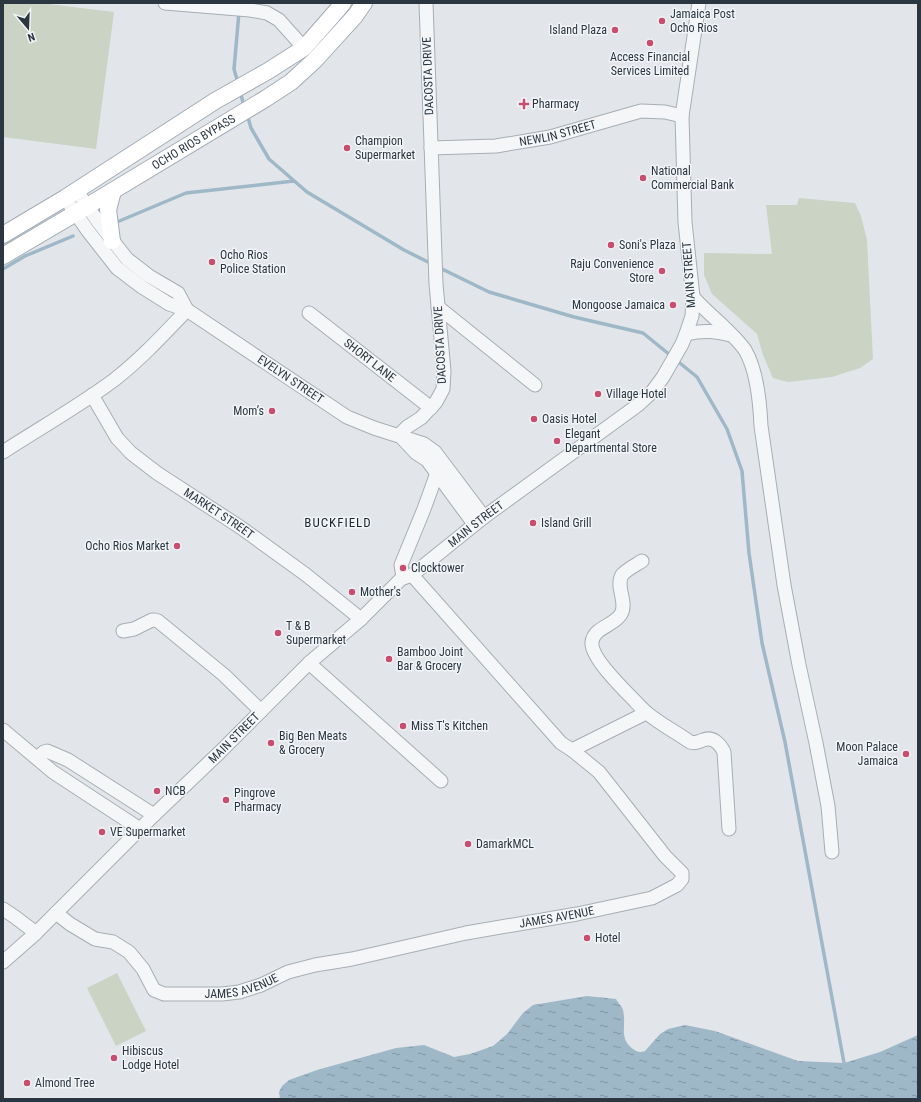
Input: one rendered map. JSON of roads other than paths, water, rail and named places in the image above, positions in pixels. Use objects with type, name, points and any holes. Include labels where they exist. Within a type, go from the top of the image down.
[{"type":"main road","name":"OCHO RIOS BYPASS","points":[[3,235],[71,194],[216,101],[304,48],[343,3]]},
{"type":"main road","name":"OCHO RIOS BYPASS","points":[[3,256],[82,210],[291,82],[315,60],[355,16],[364,3]]},
{"type":"main road","points":[[112,241],[108,210],[113,191]]},
{"type":"street","points":[[165,3],[223,8],[247,7],[267,13],[279,20],[304,48]]},
{"type":"street","name":"DACOSTA DRIVE","points":[[399,435],[431,408],[443,389],[444,371],[436,284],[426,3]]},
{"type":"street","name":"MAIN STREET","points":[[3,962],[36,933],[308,664],[361,619],[407,576],[479,521],[638,405],[652,392],[663,377],[684,339],[692,316],[693,297],[684,222],[682,116],[698,3]]},
{"type":"street","name":"NEWLIN STREET","points":[[431,148],[496,146],[550,137],[641,111],[665,112],[682,116]]},
{"type":"street","name":"EVELYN STREET","points":[[71,194],[82,210],[112,241],[126,259],[149,276],[178,293],[188,310]]},
{"type":"street","name":"EVELYN STREET","points":[[82,210],[88,231],[117,268],[142,287],[169,304],[188,310],[347,417],[374,428],[424,444],[435,452],[479,521]]},
{"type":"street","points":[[693,297],[736,339],[745,350],[750,361],[758,394],[760,426],[784,585],[828,806],[832,852]]},
{"type":"street","points":[[438,307],[535,385]]},
{"type":"street","points":[[3,452],[115,379],[161,338],[188,310]]},
{"type":"street","name":"SHORT LANE","points":[[308,313],[431,408]]},
{"type":"street","points":[[684,339],[698,331],[711,331],[732,335]]},
{"type":"street","name":"MARKET STREET","points":[[92,395],[117,438],[131,453],[158,473],[246,531],[305,574],[361,619]]},
{"type":"street","points":[[399,435],[416,453],[427,460],[479,521]]},
{"type":"street","points":[[407,576],[401,565],[424,510],[437,473]]},
{"type":"street","points":[[642,561],[622,575],[620,582],[623,606],[622,613],[615,622],[597,632],[592,642],[593,650],[612,677],[646,713],[690,742],[699,743],[708,739],[717,742],[722,747],[724,752],[729,829]]},
{"type":"street","name":"JAMES AVENUE","points":[[56,913],[95,939],[113,942],[128,952],[143,969],[154,990],[164,994],[222,994],[239,992],[261,985],[288,972],[315,965],[352,959],[466,933],[577,914],[652,898],[677,885],[682,879],[682,872],[665,856],[599,772],[561,743],[407,576]]},
{"type":"street","points":[[123,631],[134,629],[152,620],[158,621],[224,675],[261,711]]},
{"type":"street","points":[[308,664],[441,781]]},
{"type":"street","points":[[572,750],[646,713]]},
{"type":"street","points":[[3,730],[53,772],[140,829]]},
{"type":"street","points":[[38,758],[47,751],[68,760],[154,815]]},
{"type":"street","points":[[3,909],[36,933]]},
{"type":"water","points":[[587,996],[616,999],[623,1010],[624,1036],[628,1045],[639,1052],[645,1051],[660,1034],[668,1029],[685,1025],[715,1031],[798,1061],[844,1063],[880,1052],[918,1035],[918,1099],[280,1099],[279,1092],[282,1086],[289,1080],[317,1070],[396,1048],[424,1045],[454,1057],[470,1054],[493,1046],[507,1034],[523,1013],[533,1005]]},
{"type":"waterway","points":[[238,83],[234,69],[239,12]]},
{"type":"waterway","points":[[240,91],[244,106]]},
{"type":"waterway","points":[[247,114],[251,128],[269,159],[307,192],[404,250],[432,264]]},
{"type":"waterway","points":[[117,222],[186,193],[294,181]]},
{"type":"waterway","points":[[3,269],[25,256],[73,236]]},
{"type":"waterway","points":[[438,267],[489,292],[574,317],[643,333],[697,377],[727,429],[742,471],[749,553],[762,643],[785,742],[844,1063]]},
{"type":"place","name":"Jamaica Post Ocho Rios","points":[[662,21]]},
{"type":"place","name":"Island Plaza","points":[[615,30]]},
{"type":"place","name":"Access Financial Services Limited","points":[[650,43]]},
{"type":"place","name":"Pharmacy","points":[[524,104]]},
{"type":"place","name":"Champion Supermarket","points":[[347,148]]},
{"type":"place","name":"National Commercial Bank","points":[[643,178]]},
{"type":"place","name":"Soni's Plaza","points":[[611,245]]},
{"type":"place","name":"Ocho Rios Police Station","points":[[212,262]]},
{"type":"place","name":"Raju Convenience Store","points":[[662,271]]},
{"type":"place","name":"Mongoose Jamaica","points":[[673,305]]},
{"type":"place","name":"Village Hotel","points":[[598,394]]},
{"type":"place","name":"Mom’s","points":[[272,411]]},
{"type":"place","name":"Oasis Hotel","points":[[534,419]]},
{"type":"place","name":"Elegant Departmental Store","points":[[557,441]]},
{"type":"place","name":"Island Grill","points":[[533,523]]},
{"type":"place","name":"Ocho Rios Market","points":[[177,546]]},
{"type":"place","name":"Clocktower","points":[[403,568]]},
{"type":"place","name":"Mother's","points":[[352,592]]},
{"type":"place","name":"T & B Supermarket","points":[[278,633]]},
{"type":"place","name":"Bamboo Joint Bar & Grocery","points":[[389,659]]},
{"type":"place","name":"Miss T's Kitchen","points":[[403,726]]},
{"type":"place","name":"Big Ben Meats & Grocery","points":[[271,743]]},
{"type":"place","name":"Moon Palace Jamaica","points":[[906,754]]},
{"type":"place","name":"NCB","points":[[157,791]]},
{"type":"place","name":"Pingrove Pharmacy","points":[[226,800]]},
{"type":"place","name":"VE Supermarket","points":[[102,832]]},
{"type":"place","name":"DamarkMCL","points":[[468,844]]},
{"type":"place","name":"Hotel","points":[[587,938]]},
{"type":"place","name":"Hibiscus Lodge Hotel","points":[[114,1058]]},
{"type":"place","name":"Almond Tree","points":[[27,1083]]},
{"type":"district","name":"BUCKFIELD","points":[[338,522]]}]
